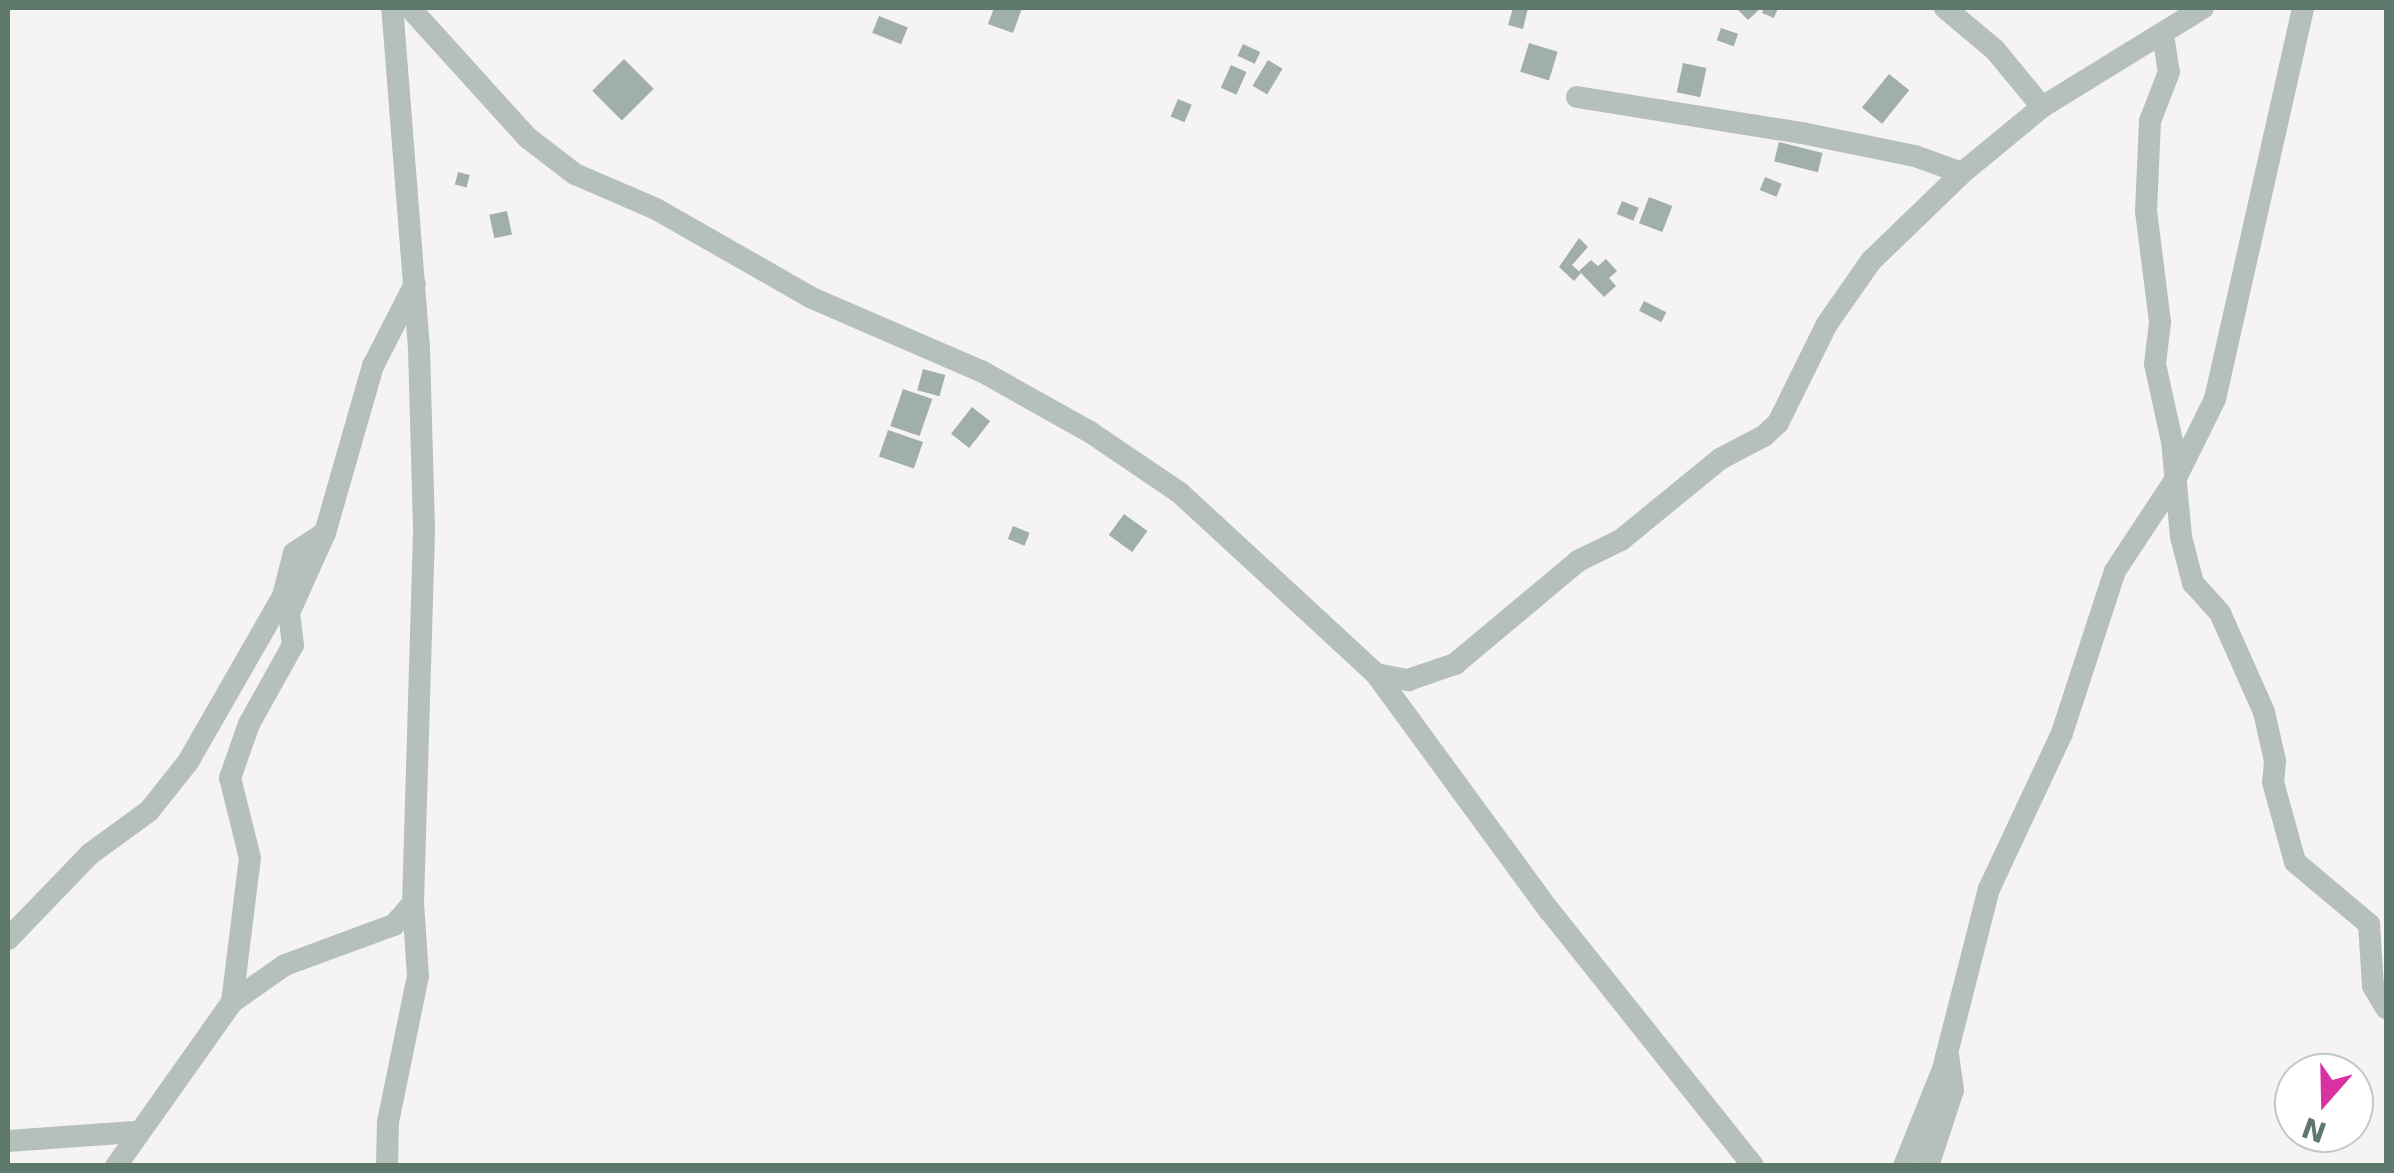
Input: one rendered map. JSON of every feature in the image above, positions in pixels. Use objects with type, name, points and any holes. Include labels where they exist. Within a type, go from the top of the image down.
[{"type":"street","points":[[387,1166],[388,1122],[418,976],[413,903],[424,528],[417,281],[392,8]]},
{"type":"street","points":[[398,53],[411,8]]},
{"type":"street","points":[[411,8],[528,138],[575,174],[656,209],[812,298],[983,372],[1090,432],[1180,493],[1376,674],[1548,910],[1734,1133],[1753,1166]]},
{"type":"street","points":[[1946,8],[1995,50],[2042,107]]},
{"type":"street","points":[[1376,674],[1415,679],[1455,664],[1578,562],[1620,540],[1720,459],[1778,424],[1826,324],[1872,261],[1962,173],[2042,107],[2203,8]]},
{"type":"street","points":[[1904,1166],[1947,1053],[1989,889],[2062,732],[2115,571],[2175,480],[2214,399],[2302,8]]},
{"type":"street","points":[[2164,35],[2169,72],[2150,121],[2146,211],[2160,322],[2155,364],[2193,583],[2220,613],[2264,712],[2276,761],[2272,782],[2295,862],[2370,924],[2373,986],[2386,1008]]},
{"type":"street","points":[[1577,98],[1802,133],[1915,156],[1962,173]]},
{"type":"street","points":[[232,1002],[250,858],[230,778],[248,724],[292,645],[289,613],[325,533],[373,366],[417,281]]},
{"type":"street","points":[[8,939],[90,854],[149,811],[188,762],[283,596],[294,554],[325,533]]},
{"type":"street","points":[[1410,720],[1415,679]]},
{"type":"street","points":[[116,1166],[134,1132],[232,1002],[285,965],[394,925],[413,903]]},
{"type":"street","points":[[1928,1166],[1953,1090],[1947,1053]]},
{"type":"street","points":[[8,1141],[134,1132]]},
{"type":"building","points":[[994,8],[1022,8],[1013,33],[988,24]]},
{"type":"building","points":[[1513,8],[1528,8],[1523,29],[1508,25]]},
{"type":"building","points":[[1736,8],[1761,8],[1748,20]]},
{"type":"building","points":[[1764,8],[1778,8],[1774,18],[1762,13]]},
{"type":"building","points":[[879,16],[908,28],[901,44],[872,33]]},
{"type":"building","points":[[1721,28],[1738,34],[1734,46],[1717,40]]},
{"type":"building","points":[[1529,43],[1558,52],[1549,80],[1520,72]]},
{"type":"building","points":[[1243,44],[1260,52],[1255,64],[1238,56]]},
{"type":"building","points":[[624,59],[654,89],[622,121],[592,91]]},
{"type":"building","points":[[1268,60],[1283,69],[1267,94],[1253,86]]},
{"type":"building","points":[[1683,63],[1706,68],[1700,97],[1677,92]]},
{"type":"building","points":[[1231,65],[1247,72],[1236,95],[1221,88]]},
{"type":"building","points":[[1889,74],[1909,90],[1882,124],[1862,107]]},
{"type":"building","points":[[1178,99],[1192,105],[1184,122],[1171,116]]},
{"type":"building","points":[[1779,142],[1823,153],[1818,172],[1774,161]]},
{"type":"building","points":[[458,172],[470,175],[466,188],[455,185]]},
{"type":"building","points":[[1765,177],[1782,184],[1776,197],[1760,190]]},
{"type":"building","points":[[1649,197],[1672,206],[1662,232],[1639,223]]},
{"type":"building","points":[[1622,201],[1639,208],[1633,221],[1617,214]]},
{"type":"building","points":[[507,211],[512,234],[494,238],[489,215]]},
{"type":"building","points":[[1579,238],[1588,247],[1572,265],[1581,273],[1574,281],[1559,267]]},
{"type":"building","points":[[1606,259],[1617,271],[1609,278],[1616,286],[1604,297],[1579,271],[1591,260],[1598,266]]},
{"type":"building","points":[[1644,301],[1666,312],[1661,322],[1639,311]]},
{"type":"building","points":[[923,369],[945,375],[940,396],[917,390]]},
{"type":"building","points":[[903,389],[932,399],[920,436],[890,426]]},
{"type":"building","points":[[972,407],[990,421],[969,448],[951,434]]},
{"type":"building","points":[[888,430],[923,442],[914,469],[879,456]]},
{"type":"building","points":[[1124,514],[1147,531],[1132,552],[1109,535]]},
{"type":"building","points":[[1013,526],[1030,533],[1024,546],[1008,539]]}]
